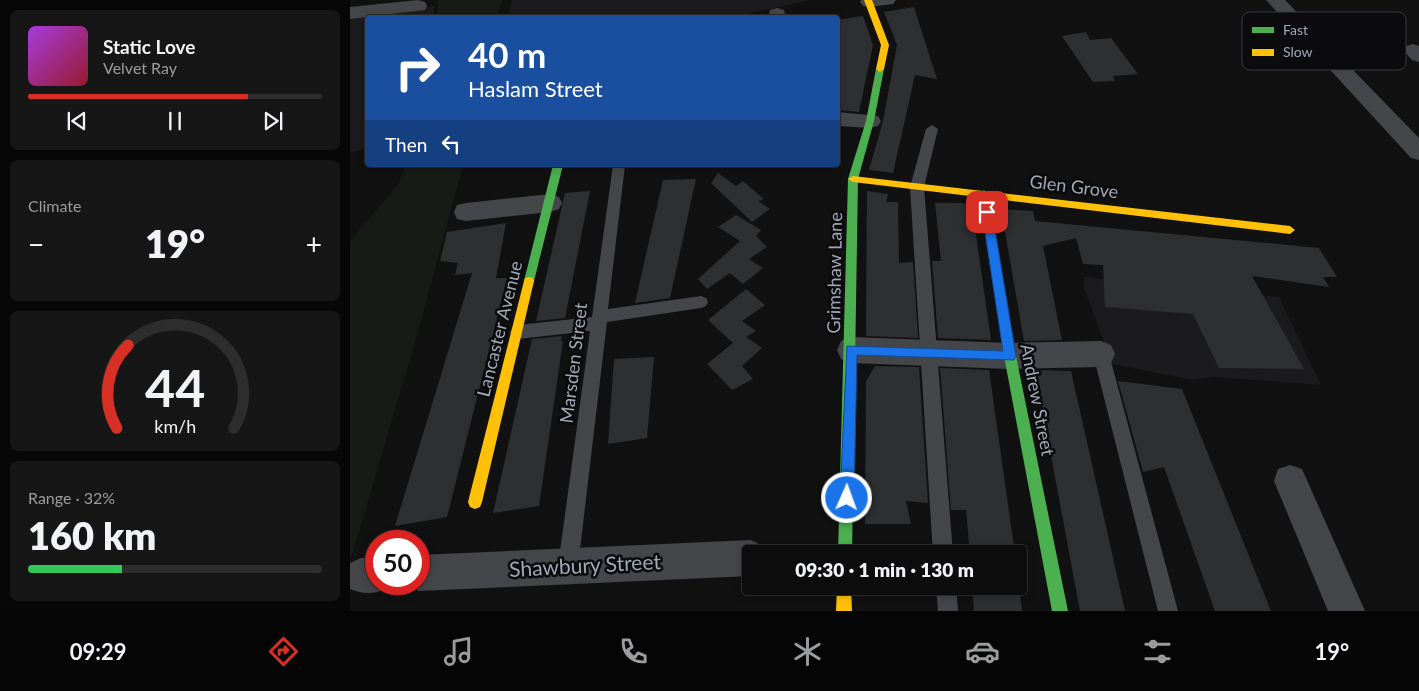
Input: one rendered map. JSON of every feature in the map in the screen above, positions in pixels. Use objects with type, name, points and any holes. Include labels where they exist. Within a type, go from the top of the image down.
[{"type":"street","points":[[1275,0],[1286,12]]},
{"type":"street","name":"Grimshaw Lane","points":[[845,545],[851,350],[853,179],[870,121],[884,44],[875,1]]},
{"type":"street","points":[[350,13],[418,6]]},
{"type":"street","points":[[1341,70],[1419,152]]},
{"type":"street","points":[[840,119],[870,121]]},
{"type":"street","name":"Lancaster Avenue","points":[[475,502],[558,167]]},
{"type":"street","name":"Glen Grove","points":[[853,179],[1290,230]]},
{"type":"street","name":"Andrew Street","points":[[984,194],[1010,356],[1060,611]]},
{"type":"street","points":[[466,212],[550,203]]},
{"type":"street","points":[[851,350],[1010,356],[1101,354]]},
{"type":"street","points":[[1290,481],[1347,611]]},
{"type":"street","name":"Shawbury Street","points":[[430,572],[742,558]]},
{"type":"street","points":[[844,595],[844,611]]},
{"type":"lane","points":[[932,129],[917,187],[942,545]]},
{"type":"lane","name":"Marsden Street","points":[[568,566],[619,167]]},
{"type":"lane","points":[[518,332],[701,302]]},
{"type":"lane","points":[[1101,354],[1168,611]]},
{"type":"lane","points":[[947,595],[948,611]]},
{"type":"shaded area","points":[[438,0],[502,0],[498,15],[437,15]]},
{"type":"shaded area","points":[[512,0],[811,0],[735,15],[508,15]]},
{"type":"shaded area","points":[[435,6],[433,15],[371,15]]},
{"type":"shaded area","points":[[365,16],[365,149],[350,152],[350,18]]},
{"type":"shaded area","points":[[405,167],[462,167],[419,328],[350,562],[350,241],[398,185]]},
{"type":"shaded area","points":[[1084,277],[1279,297],[1321,385],[1213,377],[1192,380],[1112,364],[1084,288]]},
{"type":"building","points":[[914,7],[937,79],[915,75],[893,173],[869,170],[883,121],[897,45],[884,12]]},
{"type":"building","points":[[863,16],[873,45],[859,112],[840,110],[840,20]]},
{"type":"building","points":[[1086,32],[1090,40],[1111,38],[1138,74],[1113,76],[1115,81],[1093,82],[1062,36]]},
{"type":"building","points":[[718,173],[736,186],[743,181],[764,199],[758,201],[770,209],[752,222],[711,183]]},
{"type":"building","points":[[696,179],[670,298],[635,303],[663,180]]},
{"type":"building","points":[[590,191],[565,318],[536,321],[565,193]]},
{"type":"building","points":[[867,191],[888,194],[886,202],[898,202],[899,263],[913,262],[918,338],[866,336]]},
{"type":"building","points":[[935,203],[963,203],[972,207],[991,340],[938,338],[932,261],[941,261]]},
{"type":"building","points":[[1001,209],[1033,211],[1035,221],[1319,248],[1337,277],[1323,277],[1329,287],[1252,276],[1304,369],[1219,368],[1193,314],[1105,307],[1103,265],[1083,264],[1076,238],[1043,246],[1062,340],[1024,341]]},
{"type":"building","points":[[736,215],[761,230],[756,236],[767,247],[749,259],[763,268],[743,284],[730,273],[707,289],[698,279],[740,241],[718,227]]},
{"type":"building","points":[[506,223],[496,278],[507,278],[447,517],[395,526],[472,273],[455,275],[458,263],[440,261],[447,232]]},
{"type":"building","points":[[746,289],[765,305],[742,321],[756,331],[746,337],[762,348],[742,366],[753,379],[732,390],[707,364],[733,343],[708,320]]},
{"type":"building","points":[[562,336],[561,342],[563,341],[539,506],[493,513],[532,339]]},
{"type":"building","points":[[654,357],[647,438],[608,444],[614,359]]},
{"type":"building","points":[[875,366],[919,367],[928,503],[906,501],[911,524],[865,524],[866,381]]},
{"type":"building","points":[[940,368],[989,370],[1014,545],[969,545],[966,510],[951,510]]},
{"type":"building","points":[[1035,370],[1071,371],[1125,611],[1080,611]]},
{"type":"building","points":[[1118,381],[1182,389],[1271,611],[1215,611],[1164,467],[1143,472]]},
{"type":"building","points":[[973,595],[1020,595],[1022,611],[974,611]]},
{"type":"traffic: fast","points":[[845,545],[853,179],[870,121],[880,69]]},
{"type":"traffic: fast","points":[[529,281],[558,167]]},
{"type":"traffic: fast","points":[[984,194],[1010,356],[1060,611]]},
{"type":"traffic: slow","points":[[868,0],[885,45],[880,69]]},
{"type":"traffic: slow","points":[[853,179],[1290,230]]},
{"type":"traffic: slow","points":[[475,502],[529,281]]},
{"type":"traffic: slow","points":[[844,595],[844,611]]},
{"type":"route","points":[[847,498],[851,350],[1010,356],[987,212]]}]
